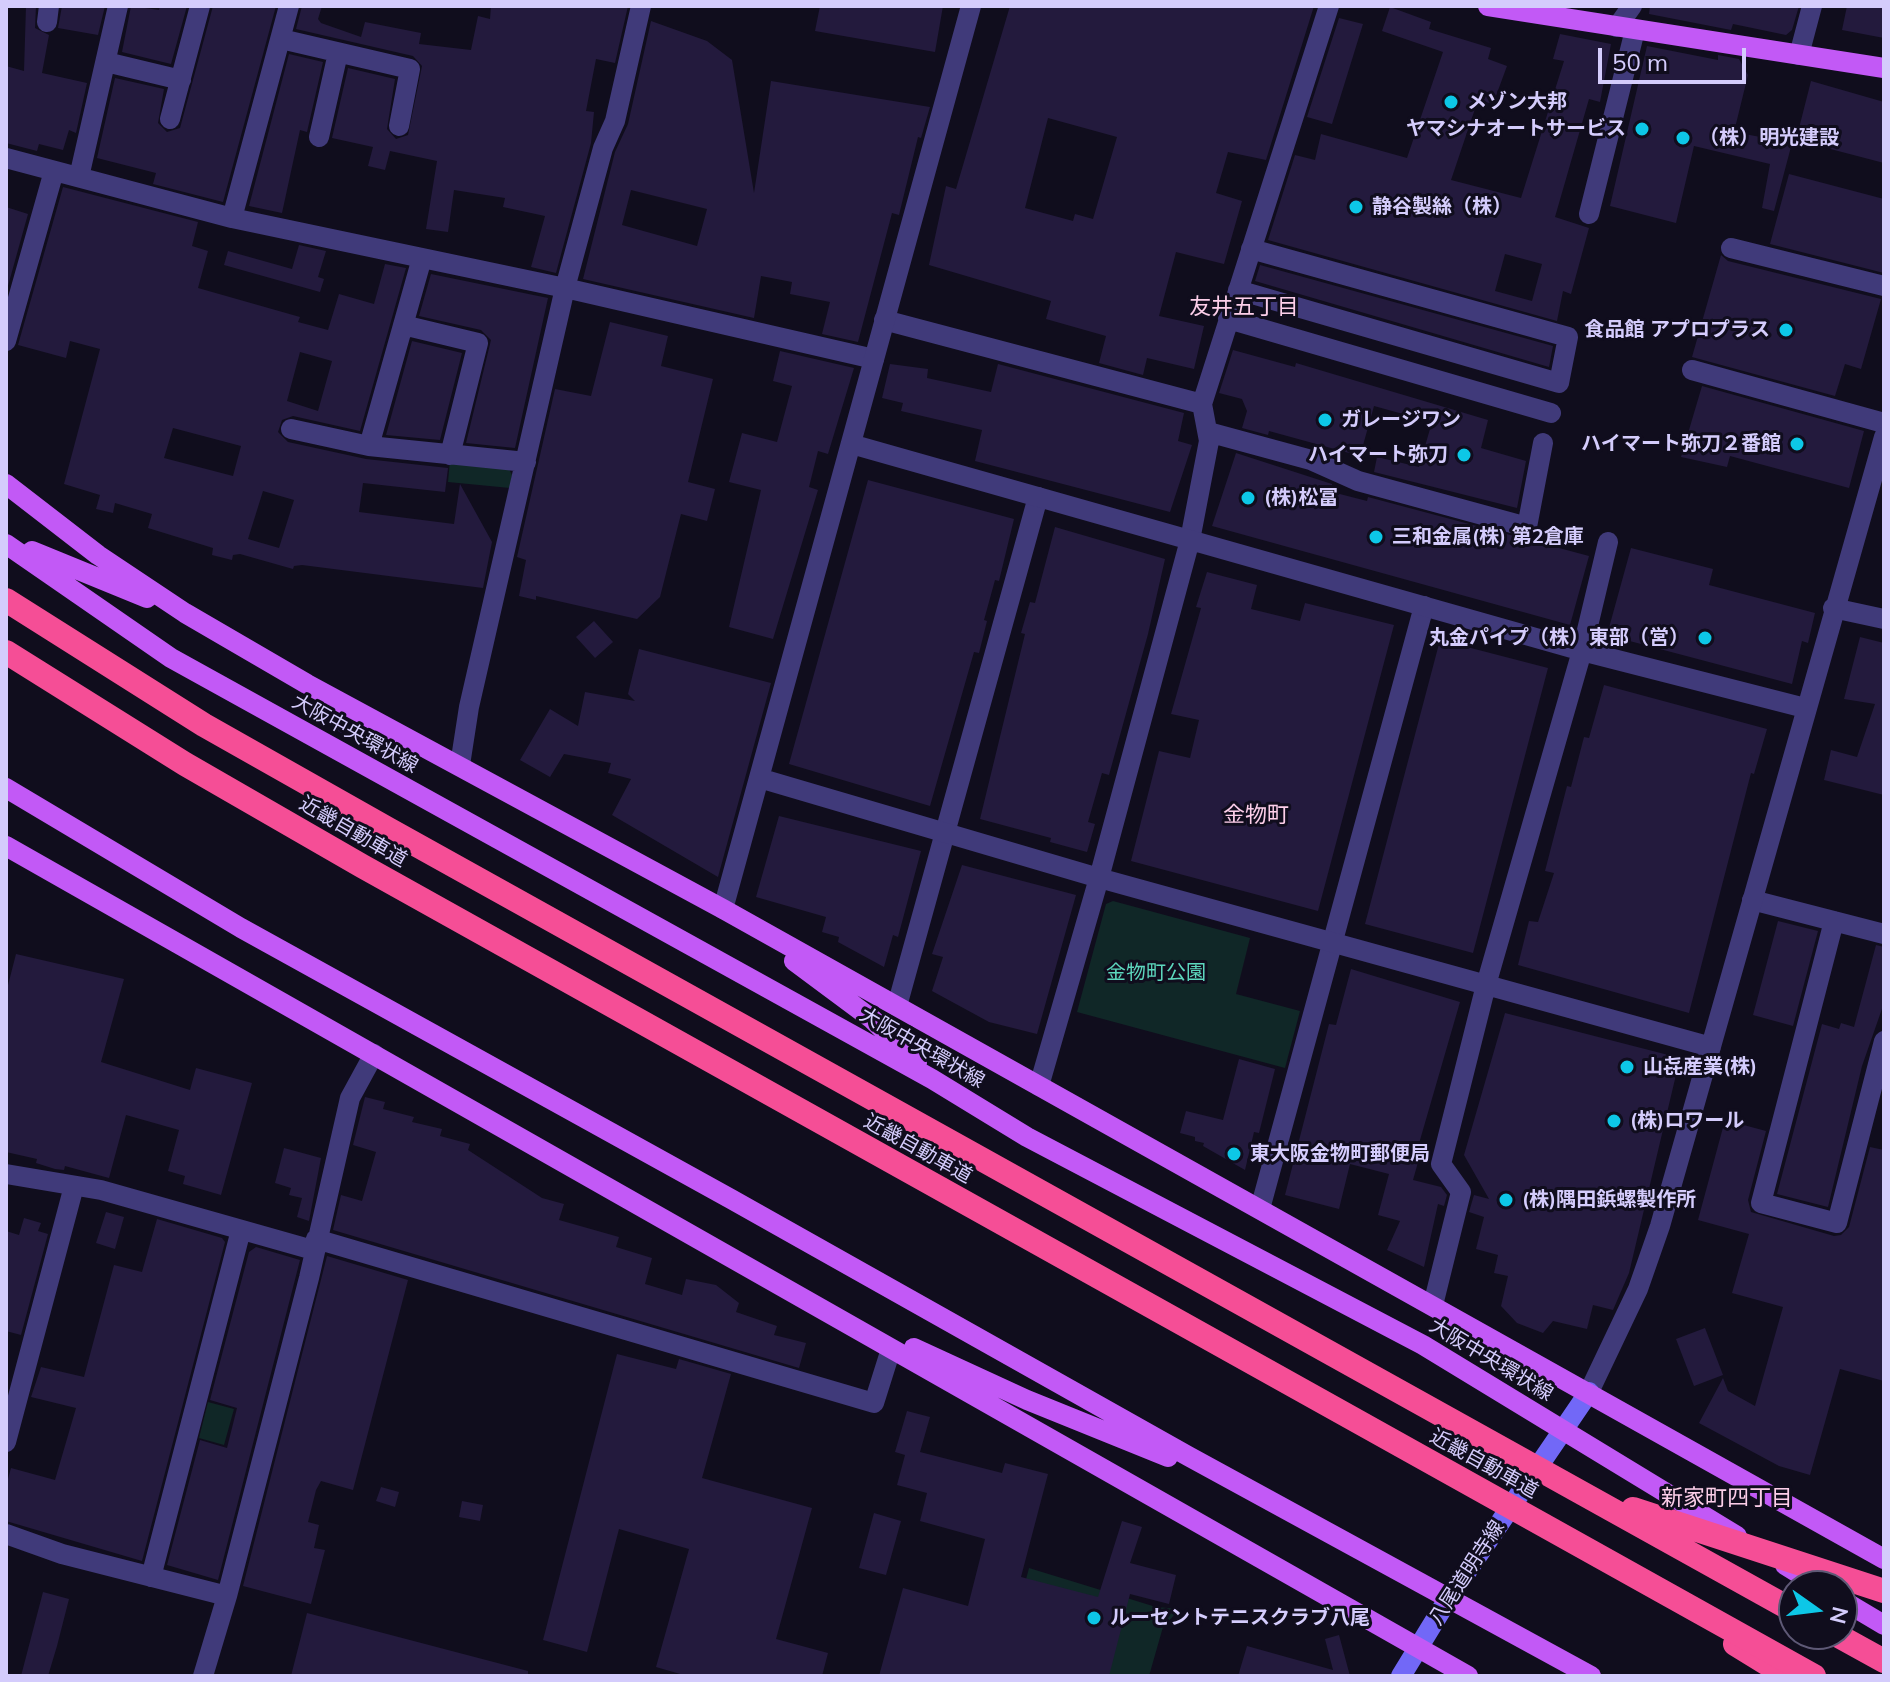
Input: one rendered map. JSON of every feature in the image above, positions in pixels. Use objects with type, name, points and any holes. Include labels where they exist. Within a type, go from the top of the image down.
[{"type":"highway","name":"近畿自動車道","points":[[6,600],[204,725],[361,815],[1778,1602]]},
{"type":"highway","name":"近畿自動車道","points":[[6,652],[185,764],[348,858],[1814,1676]]},
{"type":"highway","points":[[1585,1494],[1884,1591]]},
{"type":"highway","points":[[1598,1555],[1691,1618],[1787,1676]]},
{"type":"highway","points":[[1858,1647],[1884,1661]]},
{"type":"main road","points":[[1488,6],[1580,14],[1626,29],[1884,68]]},
{"type":"main road","points":[[6,484],[98,555],[185,613],[307,684],[723,909],[1884,1559]]},
{"type":"main road","points":[[6,542],[185,613]]},
{"type":"main road","name":"大阪中央環状線","points":[[6,542],[171,658],[932,1079],[1027,1137],[1423,1345],[1792,1570]]},
{"type":"main road","points":[[6,788],[241,928],[1253,1492],[1591,1676]]},
{"type":"main road","points":[[6,846],[1468,1676]]},
{"type":"main road","points":[[723,909],[872,1019],[932,1079]]},
{"type":"main road","points":[[766,1280],[1027,1400],[1253,1492]]},
{"type":"main road","name":"八尾道明寺線","points":[[1401,1676],[1448,1599],[1589,1392]]},
{"type":"main road","points":[[1858,1610],[1884,1625]]},
{"type":"street","points":[[79,177],[118,6]]},
{"type":"street","points":[[170,119],[200,6]]},
{"type":"street","points":[[232,218],[289,6]]},
{"type":"street","points":[[460,765],[469,707],[565,288],[603,148],[615,121],[641,6]]},
{"type":"street","points":[[723,909],[971,6]]},
{"type":"street","points":[[1039,1086],[1190,540],[1209,441],[1202,404],[1329,6]]},
{"type":"street","points":[[1589,214],[1632,6]]},
{"type":"street","points":[[1799,55],[1812,6]]},
{"type":"street","points":[[281,39],[410,69],[399,126]]},
{"type":"street","points":[[319,137],[338,53]]},
{"type":"street","points":[[106,62],[181,80]]},
{"type":"street","points":[[6,158],[232,218],[565,288],[874,359]]},
{"type":"street","points":[[6,341],[54,171]]},
{"type":"street","points":[[1731,248],[1884,286]]},
{"type":"street","points":[[1238,290],[1559,383],[1568,337],[1251,249]]},
{"type":"street","points":[[369,446],[422,258]]},
{"type":"street","points":[[1228,319],[1551,413]]},
{"type":"street","points":[[884,320],[1202,404]]},
{"type":"street","points":[[403,325],[478,343],[450,455]]},
{"type":"street","points":[[1692,370],[1884,423]]},
{"type":"street","points":[[291,429],[369,446],[526,462]]},
{"type":"street","points":[[1208,432],[1311,460],[1358,481],[1527,527],[1543,443]]},
{"type":"street","points":[[1589,1392],[1638,1289],[1660,1226],[1884,437]]},
{"type":"street","points":[[851,444],[1582,651],[1805,708]]},
{"type":"street","points":[[897,1006],[1038,497]]},
{"type":"street","points":[[1433,1305],[1461,1192],[1441,1164],[1486,985],[1582,651],[1608,542]]},
{"type":"street","points":[[1260,1209],[1424,606]]},
{"type":"street","points":[[1833,608],[1884,619]]},
{"type":"street","points":[[759,778],[1099,878],[1711,1047]]},
{"type":"street","points":[[1752,900],[1884,934]]},
{"type":"street","points":[[1834,921],[1761,1203],[1837,1223],[1884,1041]]},
{"type":"street","points":[[203,1676],[227,1596],[350,1098],[374,1054]]},
{"type":"street","points":[[6,1174],[101,1190],[241,1230],[314,1245],[874,1403],[891,1349]]},
{"type":"street","points":[[6,1442],[74,1186]]},
{"type":"street","points":[[151,1577],[241,1230]]},
{"type":"street","points":[[6,1534],[62,1554],[227,1596]]},
{"type":"green space","points":[[450,460],[508,467],[512,475],[510,488],[448,482]]},
{"type":"green space","name":"金物町公園","points":[[1113,901],[1250,938],[1236,994],[1300,1011],[1285,1068],[1077,1012],[1106,904]]},
{"type":"green space","points":[[208,1402],[234,1409],[224,1445],[199,1438]]},
{"type":"green space","name":"ルーセントテニスクラブ八尾","points":[[1029,1568],[1156,1607],[1180,1609],[1163,1627],[1149,1676],[1001,1676]]},
{"type":"building","points":[[26,6],[36,6],[35,28],[49,35],[42,73],[87,83],[76,133],[69,130],[63,150],[39,144],[37,151],[6,143],[6,66],[24,71]]},
{"type":"building","points":[[62,6],[105,6],[98,35],[58,28]]},
{"type":"building","points":[[131,6],[159,10],[160,6],[187,6],[171,64],[122,52]]},
{"type":"building","points":[[213,6],[276,6],[223,202],[153,184],[156,173],[97,158],[115,78],[164,89],[158,123],[167,132],[180,128]]},
{"type":"building","points":[[302,6],[322,6],[318,19],[321,23],[361,37],[365,22],[421,33],[419,44],[471,50],[478,16],[490,19],[491,6],[628,6],[615,63],[596,59],[586,111],[594,112],[591,143],[556,273],[531,267],[545,216],[503,207],[505,198],[454,190],[448,232],[426,229],[437,161],[390,151],[385,170],[368,166],[373,147],[332,138],[348,68],[395,79],[387,129],[396,139],[408,135],[422,66],[413,56],[296,29]]},
{"type":"building","points":[[820,6],[943,6],[935,52],[815,31]]},
{"type":"building","points":[[1010,6],[1314,6],[1266,160],[1228,152],[1216,193],[1242,201],[1224,264],[1176,252],[1159,316],[1204,326],[1194,369],[1147,358],[1143,375],[1099,363],[1106,336],[1046,319],[1051,301],[929,265],[946,186],[956,189]],"holes":[[[1048,118],[1117,137],[1093,219],[1075,214],[1073,221],[1025,208]]]},
{"type":"building","points":[[1650,6],[1799,6],[1792,30],[1786,35],[1733,24],[1731,30],[1649,14]]},
{"type":"building","points":[[1847,6],[1884,6],[1884,38],[1842,30]]},
{"type":"building","points":[[1390,7],[1431,22],[1429,29],[1491,48],[1488,59],[1507,66],[1493,104],[1478,100],[1451,180],[1521,198],[1564,61],[1553,59],[1560,34],[1611,44],[1600,102],[1589,99],[1555,217],[1589,228],[1571,294],[1563,291],[1557,321],[1268,240],[1295,155],[1315,160],[1321,134],[1407,158],[1443,52],[1382,31]],"holes":[[[1505,254],[1542,264],[1532,301],[1495,291]]]},
{"type":"building","points":[[1339,18],[1363,24],[1332,124],[1307,117]]},
{"type":"building","points":[[651,21],[707,41],[732,60],[754,193],[771,81],[930,107],[921,138],[918,137],[899,215],[892,213],[858,342],[822,334],[830,302],[790,294],[792,282],[761,276],[754,318],[583,279],[615,152],[628,124]],"holes":[[[631,190],[707,209],[697,246],[622,225]]]},
{"type":"building","points":[[1647,46],[1718,60],[1718,55],[1739,59],[1748,75],[1734,132],[1792,143],[1774,211],[1762,208],[1770,164],[1694,146],[1676,223],[1610,206]]},
{"type":"building","points":[[289,54],[323,62],[307,132],[300,130],[282,213],[249,206]]},
{"type":"building","points":[[1811,81],[1884,102],[1884,163],[1796,140]]},
{"type":"building","points":[[1789,174],[1884,199],[1884,273],[1770,244]]},
{"type":"building","points":[[63,187],[198,222],[192,246],[208,251],[198,288],[300,317],[298,322],[328,330],[339,294],[374,304],[385,264],[406,268],[360,431],[293,416],[282,420],[278,432],[288,442],[366,459],[448,468],[445,492],[363,483],[359,512],[454,524],[460,484],[492,542],[483,588],[302,565],[293,569],[240,554],[233,555],[232,560],[212,555],[213,548],[148,528],[152,514],[115,503],[113,513],[96,509],[100,495],[64,484],[100,349],[70,341],[66,358],[18,345]],"holes":[[[300,352],[332,361],[318,411],[287,401]],[[173,428],[241,446],[233,476],[164,458]],[[263,491],[294,500],[279,548],[248,539]]]},
{"type":"building","points":[[6,207],[28,214],[6,293]]},
{"type":"building","points":[[299,245],[326,251],[318,277],[324,279],[320,292],[224,265],[228,251],[292,269]]},
{"type":"building","name":"食品館 アプロプラス","points":[[1721,255],[1728,261],[1881,299],[1861,369],[1845,364],[1835,396],[1692,357]]},
{"type":"building","points":[[1260,265],[1553,346],[1549,367],[1255,281]]},
{"type":"building","points":[[431,274],[548,298],[515,448],[466,443],[491,340],[481,330],[419,316]]},
{"type":"building","points":[[610,322],[668,336],[661,366],[713,379],[688,482],[715,489],[707,521],[681,514],[660,597],[637,619],[536,596],[536,600],[519,596],[526,560],[517,557],[555,389],[591,396]]},
{"type":"building","points":[[412,341],[462,353],[440,440],[386,435]]},
{"type":"building","points":[[1233,350],[1295,367],[1296,363],[1488,420],[1481,448],[1526,461],[1517,508],[1374,472],[1377,457],[1419,467],[1432,422],[1374,406],[1360,456],[1269,431],[1268,435],[1242,428],[1247,411],[1242,399],[1219,393]]},
{"type":"building","points":[[780,351],[854,368],[828,454],[818,451],[809,487],[818,490],[773,639],[729,627],[761,490],[729,482],[742,433],[777,442],[792,386],[773,381]]},
{"type":"building","points":[[890,364],[928,369],[927,378],[991,392],[998,364],[1184,413],[1178,441],[1192,445],[1170,512],[975,461],[982,430],[901,411],[903,403],[882,398]]},
{"type":"building","name":"ハイマート弥刀２番館","points":[[1702,386],[1864,431],[1849,488],[1730,456],[1727,467],[1681,457]]},
{"type":"building","points":[[1236,453],[1332,484],[1332,492],[1367,501],[1368,497],[1589,556],[1570,625],[1212,526]]},
{"type":"building","points":[[868,480],[1014,519],[999,581],[995,580],[984,620],[987,621],[979,653],[974,652],[930,806],[789,764]]},
{"type":"building","points":[[1055,527],[1165,559],[1109,775],[1102,773],[1088,822],[1095,824],[1087,852],[1050,842],[1051,838],[980,819],[1025,634],[1021,633],[1030,602],[1035,603]]},
{"type":"building","points":[[1631,548],[1713,569],[1709,585],[1815,613],[1808,643],[1802,641],[1792,684],[1607,635]]},
{"type":"building","points":[[1207,572],[1257,585],[1251,609],[1300,621],[1305,603],[1394,625],[1318,911],[1131,861],[1159,751],[1190,758],[1199,720],[1171,714],[1201,608],[1196,607]]},
{"type":"building","points":[[594,621],[613,642],[595,658],[576,637]]},
{"type":"building","points":[[1860,637],[1884,643],[1884,795],[1824,780],[1831,750],[1857,757],[1875,704],[1844,699]]},
{"type":"building","points":[[1440,640],[1548,668],[1473,953],[1365,924]]},
{"type":"building","points":[[639,649],[771,683],[718,877],[612,815],[631,779],[608,773],[611,763],[564,754],[550,777],[520,760],[550,709],[578,726],[585,692],[635,701],[628,694]]},
{"type":"building","points":[[1604,685],[1767,729],[1754,774],[1751,773],[1689,1013],[1518,965],[1529,921],[1538,922],[1554,873],[1545,871],[1567,786],[1571,787],[1584,737],[1589,738]]},
{"type":"building","points":[[343,718],[376,736],[368,749],[336,730]]},
{"type":"building","points":[[779,816],[921,851],[898,937],[893,935],[884,967],[838,942],[839,937],[822,932],[826,917],[756,897]]},
{"type":"building","points":[[962,865],[1076,895],[1037,1034],[989,1022],[932,991],[943,957],[932,954]]},
{"type":"building","points":[[1778,921],[1818,931],[1793,1026],[1753,1015]]},
{"type":"building","points":[[1876,945],[1884,947],[1884,1003],[1862,1066],[1828,1207],[1777,1194],[1822,1024],[1839,1029],[1841,1023],[1854,1027]]},
{"type":"building","points":[[16,954],[124,979],[101,1062],[190,1090],[196,1068],[252,1083],[221,1195],[183,1184],[185,1176],[168,1171],[179,1130],[126,1115],[109,1178],[65,1166],[64,1170],[55,1169],[36,1163],[37,1159],[6,1152],[6,993]]},
{"type":"building","points":[[1351,969],[1460,1002],[1418,1147],[1422,1148],[1413,1180],[1441,1187],[1447,1195],[1444,1206],[1438,1204],[1424,1267],[1387,1250],[1400,1221],[1378,1215],[1389,1174],[1350,1164],[1339,1209],[1285,1195],[1329,1024],[1336,1025]]},
{"type":"building","points":[[1505,1013],[1680,1058],[1629,1273],[1613,1310],[1593,1305],[1587,1329],[1553,1321],[1543,1333],[1517,1323],[1501,1306],[1508,1276],[1494,1273],[1498,1255],[1476,1249],[1484,1217],[1469,1212],[1474,1195],[1489,1199],[1464,1155]]},
{"type":"building","points":[[1239,1059],[1275,1069],[1259,1133],[1254,1132],[1245,1170],[1203,1146],[1204,1143],[1195,1141],[1195,1137],[1180,1133],[1186,1111],[1223,1120]]},
{"type":"building","points":[[365,1097],[385,1102],[383,1109],[414,1117],[412,1122],[442,1129],[440,1136],[470,1144],[468,1150],[542,1198],[564,1204],[559,1220],[619,1237],[616,1247],[652,1258],[645,1284],[682,1295],[686,1279],[716,1285],[739,1303],[736,1312],[777,1326],[774,1335],[806,1343],[799,1368],[333,1230],[341,1195],[362,1201],[376,1152],[353,1145]]},
{"type":"building","points":[[1725,1120],[1766,1131],[1748,1200],[1751,1212],[1834,1236],[1841,1235],[1849,1227],[1870,1147],[1884,1150],[1884,1381],[1840,1369],[1810,1475],[1779,1466],[1699,1423],[1723,1378],[1728,1391],[1755,1406],[1783,1307],[1732,1293],[1749,1234],[1698,1220]]},
{"type":"building","points":[[284,1148],[321,1158],[309,1221],[297,1217],[302,1198],[289,1195],[291,1188],[275,1183]]},
{"type":"building","points":[[106,1212],[124,1217],[115,1249],[96,1243]]},
{"type":"building","points":[[24,1218],[41,1223],[38,1231],[48,1234],[21,1335],[6,1331],[6,1231],[19,1235]]},
{"type":"building","points":[[157,1219],[222,1238],[225,1242],[142,1561],[6,1521],[6,1486],[11,1468],[55,1480],[76,1408],[31,1397],[41,1367],[84,1377],[114,1265],[142,1272]]},
{"type":"building","points":[[256,1247],[300,1260],[218,1580],[167,1565],[200,1440],[227,1448],[237,1408],[210,1400],[249,1252]]},
{"type":"building","points":[[327,1256],[408,1280],[353,1490],[321,1481],[316,1490],[308,1522],[319,1525],[314,1548],[325,1550],[311,1604],[243,1586]]},
{"type":"building","points":[[1705,1328],[1723,1375],[1694,1386],[1676,1339]]},
{"type":"building","points":[[617,1354],[676,1369],[679,1359],[731,1374],[702,1478],[812,1508],[776,1639],[828,1653],[822,1676],[687,1676],[656,1667],[689,1549],[619,1529],[587,1652],[543,1640]]},
{"type":"building","points":[[907,1411],[930,1417],[920,1452],[1002,1473],[1005,1463],[1048,1474],[1021,1577],[1098,1597],[1122,1521],[1142,1527],[1130,1563],[1176,1575],[1169,1604],[1130,1594],[1109,1676],[879,1676],[903,1588],[968,1606],[985,1539],[920,1521],[927,1493],[897,1485],[905,1455],[895,1452]]},
{"type":"building","points":[[381,1487],[399,1492],[395,1507],[376,1501]]},
{"type":"building","points":[[462,1501],[483,1505],[480,1521],[459,1517]]},
{"type":"building","points":[[874,1513],[901,1521],[886,1575],[859,1568]]},
{"type":"building","points":[[43,1592],[69,1599],[57,1646],[48,1676],[21,1676]]},
{"type":"building","points":[[307,1613],[528,1671],[528,1676],[291,1676]]},
{"type":"building","points":[[1339,1635],[1350,1676],[1238,1676],[1247,1646],[1333,1670],[1325,1639]]},
{"type":"place","name":"メゾン大邦","points":[[1451,102]]},
{"type":"place","name":"ヤマシナオートサービス","points":[[1642,129]]},
{"type":"place","name":"（株）明光建設","points":[[1683,138]]},
{"type":"place","name":"静谷製絲（株）","points":[[1356,207]]},
{"type":"place","name":"食品館 アプロプラス","points":[[1786,330]]},
{"type":"place","name":"ガレージワン","points":[[1325,420]]},
{"type":"place","name":"ハイマート弥刀２番館","points":[[1797,444]]},
{"type":"place","name":"ハイマート弥刀","points":[[1464,455]]},
{"type":"place","name":"(株)松冨","points":[[1248,498]]},
{"type":"place","name":"三和金属(株) 第2倉庫","points":[[1376,537]]},
{"type":"place","name":"丸金パイプ（株）東部（営）","points":[[1705,638]]},
{"type":"place","name":"山㐂産業(株)","points":[[1627,1067]]},
{"type":"place","name":"(株)ロワール","points":[[1614,1121]]},
{"type":"place","name":"東大阪金物町郵便局","points":[[1234,1154]]},
{"type":"place","name":"(株)隅田鋲螺製作所","points":[[1506,1200]]},
{"type":"place","name":"ルーセントテニスクラブ八尾","points":[[1094,1618]]},
{"type":"district","name":"友井五丁目","points":[[1244,307]]},
{"type":"district","name":"金物町","points":[[1256,815]]},
{"type":"district","name":"新家町四丁目","points":[[1727,1498]]}]
